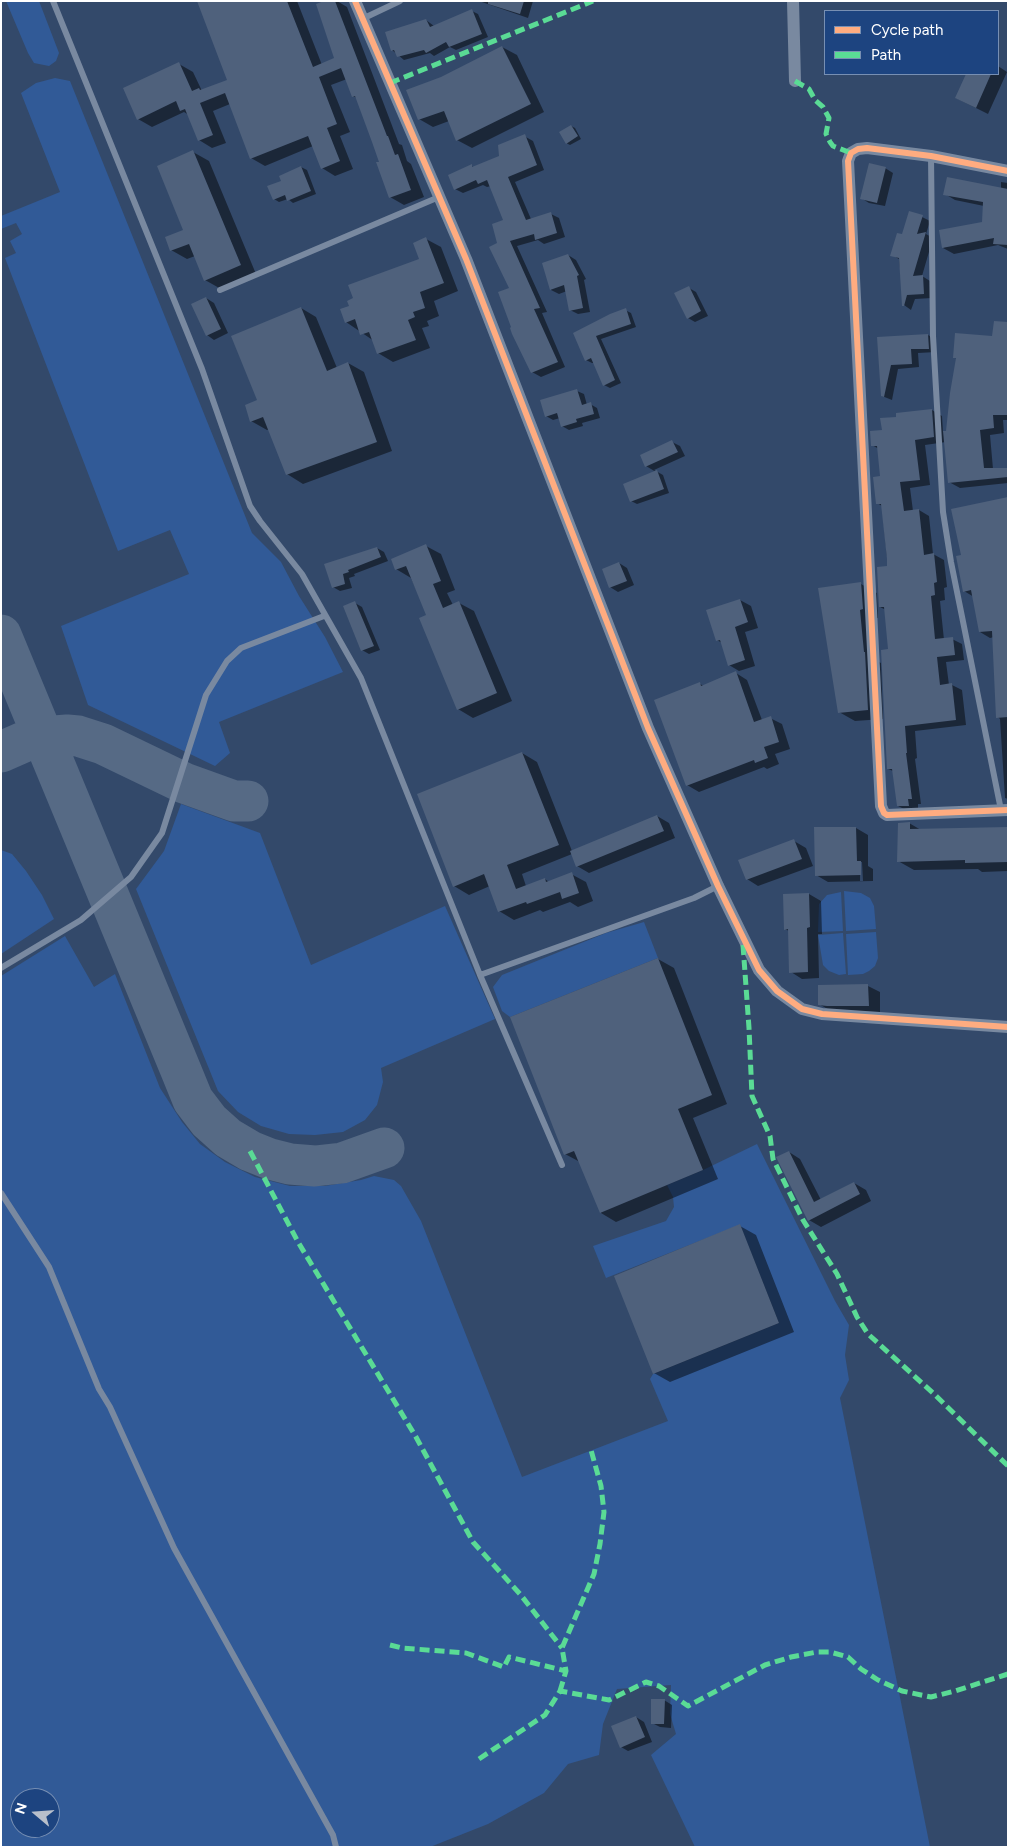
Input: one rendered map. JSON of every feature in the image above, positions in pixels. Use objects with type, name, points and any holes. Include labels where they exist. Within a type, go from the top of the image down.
[{"type":"street","points":[[354,1],[466,259],[648,728],[718,886],[759,970],[777,991],[802,1009],[822,1014],[1008,1027]]},
{"type":"street","points":[[793,1],[795,80]]},
{"type":"street","points":[[1004,810],[887,815],[884,813],[880,799],[848,161],[851,153],[858,149],[867,148],[931,156],[1008,171]]},
{"type":"lane","points":[[53,1],[202,369],[250,506],[302,574],[324,616],[361,678],[480,975],[562,1165]]},
{"type":"lane","points":[[362,19],[400,1]]},
{"type":"lane","points":[[931,156],[933,336],[943,512],[951,562],[1004,810]]},
{"type":"lane","points":[[220,290],[439,197]]},
{"type":"lane","points":[[1,968],[80,920],[131,877],[162,833],[206,695],[227,661],[241,648],[324,616]]},
{"type":"lane","points":[[480,975],[694,898],[718,886]]},
{"type":"lane","points":[[1,1193],[48,1267],[98,1390],[110,1407],[174,1548],[333,1835],[336,1847]]},
{"type":"shaded area","points":[[6,1],[39,1],[59,53],[56,61],[49,66],[34,63]]},
{"type":"shaded area","points":[[55,78],[70,81],[252,533],[281,562],[299,596],[325,637],[343,672],[219,722],[230,753],[215,766],[88,705],[61,626],[189,574],[170,530],[118,551],[5,258],[16,253],[10,241],[22,234],[16,223],[1,229],[1,216],[60,192],[21,93],[36,83]]},
{"type":"shaded area","points":[[181,804],[260,833],[311,965],[445,906],[495,1019],[381,1068],[383,1082],[377,1105],[365,1120],[343,1132],[315,1135],[289,1134],[261,1126],[238,1112],[218,1091],[136,889],[164,851]]},
{"type":"shaded area","points":[[1,850],[12,854],[26,871],[42,895],[54,919],[1,954]]},
{"type":"shaded area","points":[[844,891],[861,893],[870,898],[874,906],[876,929],[846,931]]},
{"type":"shaded area","points":[[841,892],[843,931],[818,932],[819,904],[827,895]]},
{"type":"shaded area","points":[[644,922],[658,958],[510,1017],[502,1011],[493,987],[502,975],[606,933]]},
{"type":"shaded area","points":[[876,932],[878,958],[875,966],[863,974],[848,975],[846,934]]},
{"type":"shaded area","points":[[843,933],[846,974],[839,975],[829,971],[823,965],[818,935]]},
{"type":"shaded area","points":[[65,936],[94,987],[115,974],[160,1088],[182,1122],[200,1144],[225,1162],[255,1177],[290,1186],[325,1186],[374,1176],[394,1180],[401,1186],[421,1221],[522,1477],[668,1421],[650,1379],[653,1374],[779,1323],[740,1225],[606,1278],[593,1246],[666,1221],[674,1207],[673,1197],[667,1185],[757,1144],[835,1301],[849,1325],[845,1355],[849,1380],[840,1398],[930,1847],[695,1847],[651,1755],[676,1734],[670,1714],[671,1685],[617,1689],[603,1724],[599,1755],[568,1764],[544,1793],[488,1824],[430,1847],[1,1847],[1,976]]},
{"type":"building","points":[[197,1],[287,1],[313,67],[334,58],[316,4],[324,1],[335,1],[387,136],[395,155],[398,154],[411,190],[389,198],[376,162],[379,162],[372,142],[355,96],[352,97],[341,68],[319,77],[337,124],[327,128],[340,161],[321,169],[308,136],[250,159],[225,93],[200,103],[213,135],[198,141],[185,109],[180,111],[176,101],[137,120],[123,88],[179,62],[192,91],[227,80]]},
{"type":"building","points":[[488,1],[524,1],[520,14],[488,4]]},
{"type":"building","points":[[472,9],[482,34],[449,47],[446,42],[426,53],[424,50],[397,57],[394,50],[391,51],[385,32],[426,19],[430,27]]},
{"type":"building","points":[[502,46],[531,104],[456,141],[444,111],[418,120],[406,90],[441,77]]},
{"type":"building","points":[[966,75],[991,75],[976,108],[955,98]]},
{"type":"building","points":[[571,125],[578,136],[566,144],[559,132]]},
{"type":"building","points":[[525,134],[537,165],[508,177],[526,220],[551,212],[557,233],[535,240],[534,234],[510,241],[540,308],[534,309],[558,362],[531,373],[512,334],[498,292],[509,288],[489,247],[497,243],[492,224],[503,220],[487,180],[478,184],[476,180],[454,190],[448,175],[472,164],[472,167],[499,156],[498,145]]},
{"type":"building","points":[[193,150],[241,265],[204,281],[189,244],[170,251],[165,237],[183,230],[157,166]]},
{"type":"building","points":[[869,163],[886,167],[877,203],[860,199]]},
{"type":"building","points":[[301,166],[311,191],[287,201],[285,195],[273,200],[267,186],[281,181],[279,176]]},
{"type":"building","points":[[947,177],[1008,189],[1008,245],[993,244],[994,238],[942,248],[939,230],[982,222],[983,202],[943,195]]},
{"type":"building","points":[[909,211],[923,215],[917,234],[926,232],[913,276],[923,275],[924,294],[907,295],[904,306],[902,306],[899,258],[890,256],[897,233],[902,234]]},
{"type":"building","points":[[426,237],[444,283],[420,292],[425,308],[413,312],[415,317],[408,320],[416,340],[377,354],[369,332],[360,335],[355,319],[345,323],[340,309],[349,306],[347,301],[353,298],[348,285],[419,259],[413,243]]},
{"type":"building","points":[[568,254],[579,275],[577,276],[583,308],[569,311],[564,285],[550,290],[542,263]]},
{"type":"building","points":[[689,286],[701,311],[687,319],[674,293]]},
{"type":"building","points":[[206,297],[221,329],[206,336],[191,304]]},
{"type":"building","points":[[301,307],[327,371],[348,362],[377,442],[286,475],[263,417],[250,422],[245,405],[257,400],[231,336]]},
{"type":"building","points":[[626,308],[631,324],[596,336],[615,380],[603,386],[591,358],[585,361],[573,333]]},
{"type":"building","points":[[994,321],[1008,322],[1008,415],[993,415],[994,428],[980,430],[984,468],[1008,468],[1008,477],[948,483],[943,431],[946,431],[956,358],[953,358],[955,333],[992,336]]},
{"type":"building","points":[[928,334],[929,349],[911,349],[912,364],[891,365],[884,397],[881,396],[877,337]]},
{"type":"building","points":[[577,389],[582,405],[591,402],[594,414],[576,419],[577,422],[561,427],[557,413],[545,417],[540,400]]},
{"type":"building","points":[[932,409],[934,437],[915,440],[920,480],[900,482],[904,511],[919,509],[924,555],[934,553],[937,582],[934,583],[935,595],[931,596],[935,639],[953,637],[955,655],[937,657],[940,685],[952,683],[956,720],[905,726],[906,753],[912,799],[908,799],[909,806],[897,806],[892,769],[887,769],[881,650],[888,649],[884,607],[879,607],[877,567],[887,566],[887,559],[881,504],[876,504],[873,477],[880,476],[877,446],[871,446],[870,431],[882,430],[880,418],[896,417],[896,413]]},
{"type":"building","points":[[672,440],[678,452],[645,467],[640,455]]},
{"type":"building","points":[[657,470],[664,489],[630,502],[623,484]]},
{"type":"building","points":[[1008,497],[1008,717],[996,718],[992,631],[979,632],[971,590],[963,592],[956,556],[961,555],[951,509]]},
{"type":"building","points":[[426,544],[441,581],[433,584],[443,608],[459,601],[497,693],[457,710],[419,618],[426,615],[406,566],[395,570],[391,559]]},
{"type":"building","points":[[377,547],[381,557],[348,570],[349,572],[343,574],[345,584],[332,588],[324,564]]},
{"type":"building","points":[[619,562],[627,581],[609,588],[602,569]]},
{"type":"building","points":[[861,582],[863,609],[860,610],[865,652],[868,710],[838,713],[818,588]]},
{"type":"building","points":[[740,599],[748,622],[735,627],[745,660],[728,666],[720,640],[716,641],[706,610]]},
{"type":"building","points":[[355,601],[374,646],[361,651],[343,606]]},
{"type":"building","points":[[736,671],[754,722],[771,716],[779,742],[764,747],[768,758],[755,763],[754,760],[686,786],[654,700],[700,682],[701,686]]},
{"type":"building","points":[[522,752],[559,845],[507,865],[516,889],[545,878],[546,882],[572,872],[579,893],[562,899],[560,892],[498,912],[484,874],[453,887],[417,794]]},
{"type":"building","points":[[657,815],[664,831],[576,867],[570,851]]},
{"type":"building","points":[[910,822],[910,829],[1008,827],[1008,862],[965,863],[965,860],[897,862],[898,823]]},
{"type":"building","points":[[814,827],[856,827],[857,861],[861,861],[861,875],[815,876]]},
{"type":"building","points":[[794,839],[802,859],[746,880],[738,860]]},
{"type":"building","points":[[809,893],[810,927],[807,928],[808,972],[789,973],[788,929],[784,930],[783,894]]},
{"type":"building","points":[[658,958],[712,1095],[678,1109],[703,1170],[600,1213],[574,1151],[564,1155],[510,1017]]},
{"type":"building","points":[[868,984],[869,1006],[818,1005],[818,985]]},
{"type":"building","points":[[789,1151],[814,1202],[854,1182],[860,1194],[808,1221],[776,1157]]},
{"type":"building","points":[[740,1224],[779,1323],[653,1374],[614,1276]]},
{"type":"building","points":[[651,1699],[665,1699],[664,1724],[651,1724]]},
{"type":"building","points":[[636,1716],[645,1737],[620,1748],[611,1726]]},
{"type":"taxiway","points":[[1,635],[193,1100],[209,1121],[228,1138],[250,1151],[270,1159],[290,1164],[315,1166],[342,1163],[384,1148]]},
{"type":"taxiway","points":[[1,752],[26,741],[42,737],[78,736],[103,744],[184,783],[234,801],[248,801]]},
{"type":"marked path","points":[[390,83],[593,1]]},
{"type":"marked path","points":[[795,81],[809,89],[815,100],[823,107],[829,118],[826,134],[833,146],[851,153]]},
{"type":"marked path","points":[[743,945],[752,1096],[770,1136],[773,1159],[803,1220],[837,1274],[857,1317],[868,1334],[933,1393],[1008,1466]]},
{"type":"marked path","points":[[250,1151],[298,1242],[416,1437],[473,1542],[520,1594],[562,1648]]},
{"type":"marked path","points":[[560,1691],[566,1671],[562,1648],[594,1574],[600,1544],[604,1512],[601,1486],[591,1450]]},
{"type":"marked path","points":[[390,1645],[402,1648],[466,1653],[504,1667],[509,1657],[566,1671]]},
{"type":"marked path","points":[[479,1759],[545,1715],[560,1691],[609,1700],[646,1682],[659,1686],[688,1706],[765,1665],[817,1652],[830,1652],[848,1657],[861,1669],[878,1680],[902,1691],[931,1697],[1008,1674]]},
{"type":"cycle path","points":[[355,1],[466,259],[648,728],[718,886],[759,970],[777,991],[802,1009],[822,1014],[1008,1027]]},
{"type":"cycle path","points":[[1008,171],[931,156],[867,148],[858,149],[851,153],[848,161],[881,806],[887,815],[1008,810]]}]
